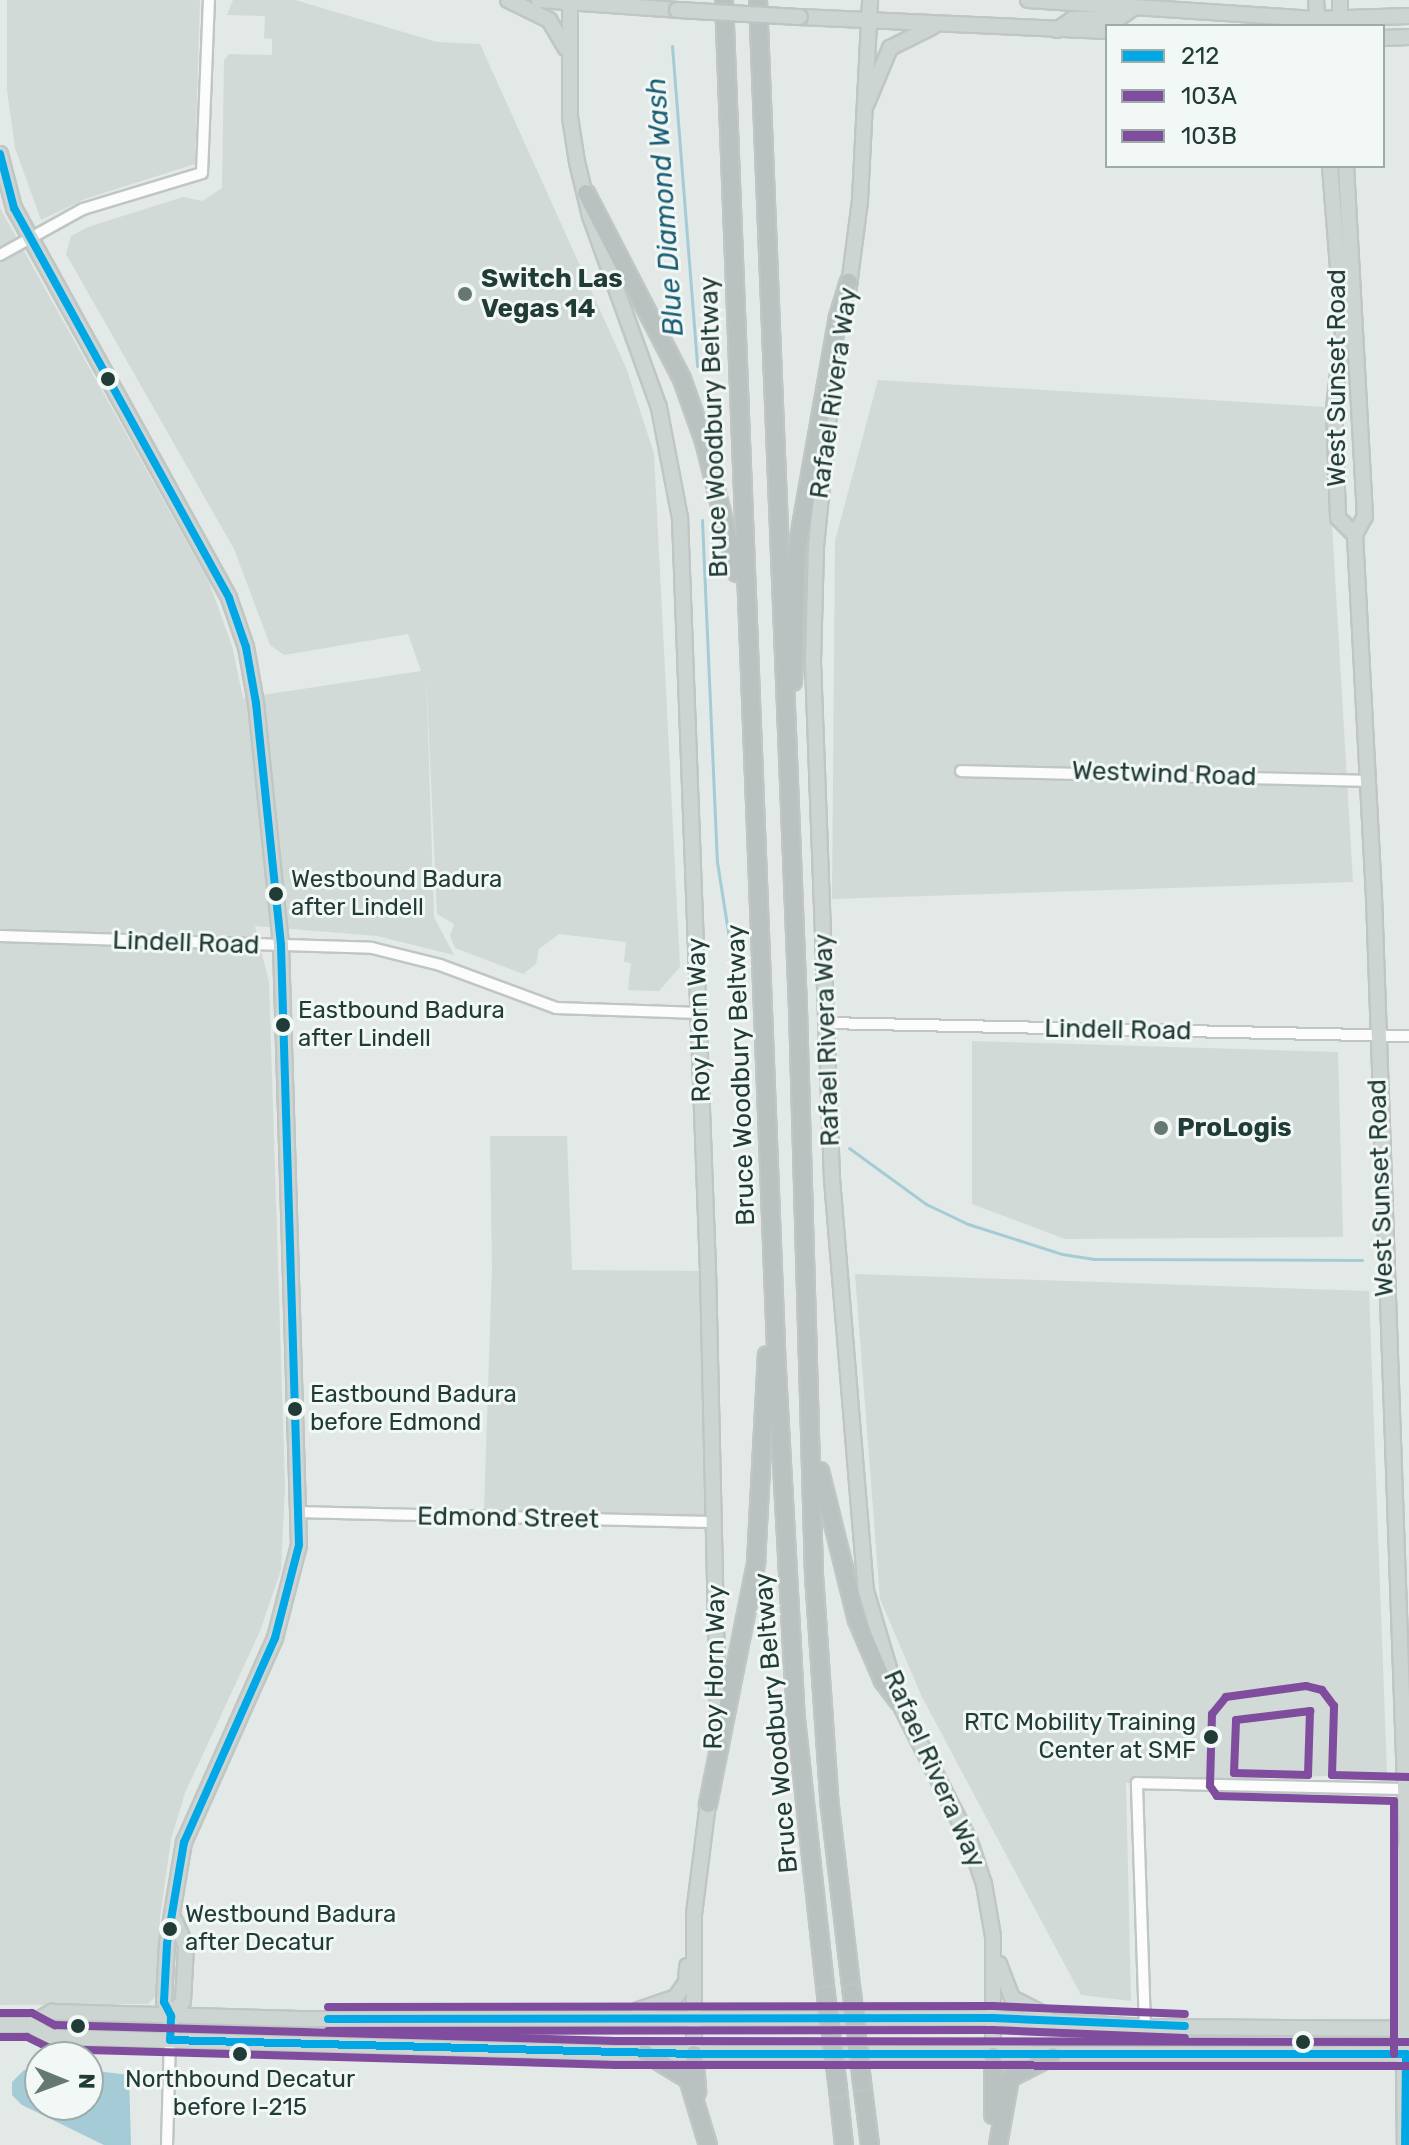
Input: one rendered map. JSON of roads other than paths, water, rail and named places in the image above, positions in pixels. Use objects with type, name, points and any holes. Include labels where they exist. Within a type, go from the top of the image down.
[{"type":"highway","name":"Bruce Woodbury Beltway","points":[[724,0],[772,1242],[797,1733],[844,2145]]},
{"type":"highway","name":"Bruce Woodbury Beltway","points":[[758,0],[808,1395],[830,1807],[870,2145]]},
{"type":"highway","points":[[586,193],[690,401],[745,598]]},
{"type":"highway","points":[[787,815],[793,776],[797,549],[838,317],[849,282]]},
{"type":"highway","points":[[708,1804],[756,1563],[772,1242]]},
{"type":"highway","points":[[808,1395],[821,1489],[857,1620],[883,1681],[899,1702]]},
{"type":"highway","points":[[645,2053],[684,2073],[700,2113],[708,2145]]},
{"type":"highway","points":[[694,2054],[700,2113]]},
{"type":"highway","points":[[993,2056],[996,2145]]},
{"type":"highway","points":[[996,2145],[1010,2078],[1053,2056]]},
{"type":"main road","points":[[508,0],[549,20],[569,57]]},
{"type":"main road","points":[[539,0],[868,22],[1105,31]]},
{"type":"main road","name":"Rafael Rivera Way","points":[[870,0],[860,200],[824,452],[816,546],[813,663],[836,1242],[866,1591],[899,1702],[970,1842],[993,1936],[993,2056]]},
{"type":"main road","points":[[1028,0],[1317,22],[1409,16]]},
{"type":"main road","points":[[1316,0],[1317,22]]},
{"type":"main road","points":[[1340,0],[1340,22]]},
{"type":"main road","name":"Roy Horn Way","points":[[570,1],[570,117],[586,193],[655,395],[674,472],[699,1013],[719,1717],[694,1914],[694,2054]]},
{"type":"main road","points":[[1057,30],[1073,19],[1119,18],[1132,9]]},
{"type":"main road","points":[[863,110],[890,48],[939,25]]},
{"type":"main road","points":[[1385,38],[1409,37]]},
{"type":"main road","points":[[0,154],[14,208],[229,598],[246,647],[256,703],[281,946],[300,1512],[293,1582],[275,1638],[184,1842],[175,1921],[167,1944],[164,2002],[171,2016],[170,2040]]},
{"type":"main road","name":"West Sunset Road","points":[[1330,168],[1343,332],[1334,407],[1338,518],[1355,535]]},
{"type":"main road","name":"West Sunset Road","points":[[1346,168],[1365,516],[1355,535],[1368,781],[1375,1037],[1407,1789],[1408,1842],[1402,1872],[1408,2029],[1405,2145]]},
{"type":"main road","points":[[608,2015],[658,2006],[679,1994],[686,1982],[694,1914]]},
{"type":"main road","points":[[993,1936],[1012,1998],[1027,2009],[1069,2022]]},
{"type":"main road","points":[[30,2025],[52,2012],[171,2016],[993,2018],[1145,2027],[1408,2029]]},
{"type":"main road","points":[[0,2025],[30,2025],[52,2037],[645,2053],[993,2056],[1408,2054]]},
{"type":"street","points":[[0,255],[83,209],[202,173],[209,0]]},
{"type":"street","name":"Westwind Road","points":[[961,771],[1368,781]]},
{"type":"street","name":"Lindell Road","points":[[0,936],[372,948],[440,965],[556,1008],[699,1013]]},
{"type":"street","name":"Lindell Road","points":[[826,1023],[1409,1036]]},
{"type":"street","name":"Edmond Street","points":[[300,1512],[715,1522]]},
{"type":"street","points":[[1145,2027],[1137,1783],[1407,1789]]},
{"type":"street","points":[[167,2145],[170,2040]]},
{"type":"water","points":[[24,2070],[24,2106],[12,2095],[12,2082]]},
{"type":"water","points":[[104,2072],[129,2075],[131,2145],[104,2145],[55,2121],[104,2121]]},
{"type":"waterway","name":"Blue Diamond Wash","points":[[672,46],[697,366]]},
{"type":"waterway","points":[[702,520],[717,862],[731,950]]},
{"type":"waterway","points":[[849,1148],[926,1204],[968,1224],[1062,1254],[1093,1259],[1362,1260]]},
{"type":"place","name":"Switch Las Vegas 14","points":[[465,294]]},
{"type":"place","name":"Westbound Badura after Lindell","points":[[276,894]]},
{"type":"place","name":"Eastbound Badura after Lindell","points":[[283,1025]]},
{"type":"place","name":"ProLogis","points":[[1161,1128]]},
{"type":"place","name":"Eastbound Badura before Edmond","points":[[295,1409]]},
{"type":"place","name":"RTC Mobility Training Center at SMF","points":[[1211,1737]]},
{"type":"place","name":"Westbound Badura after Decatur","points":[[170,1929]]},
{"type":"place","name":"Northbound Decatur before I-215","points":[[240,2054]]}]
